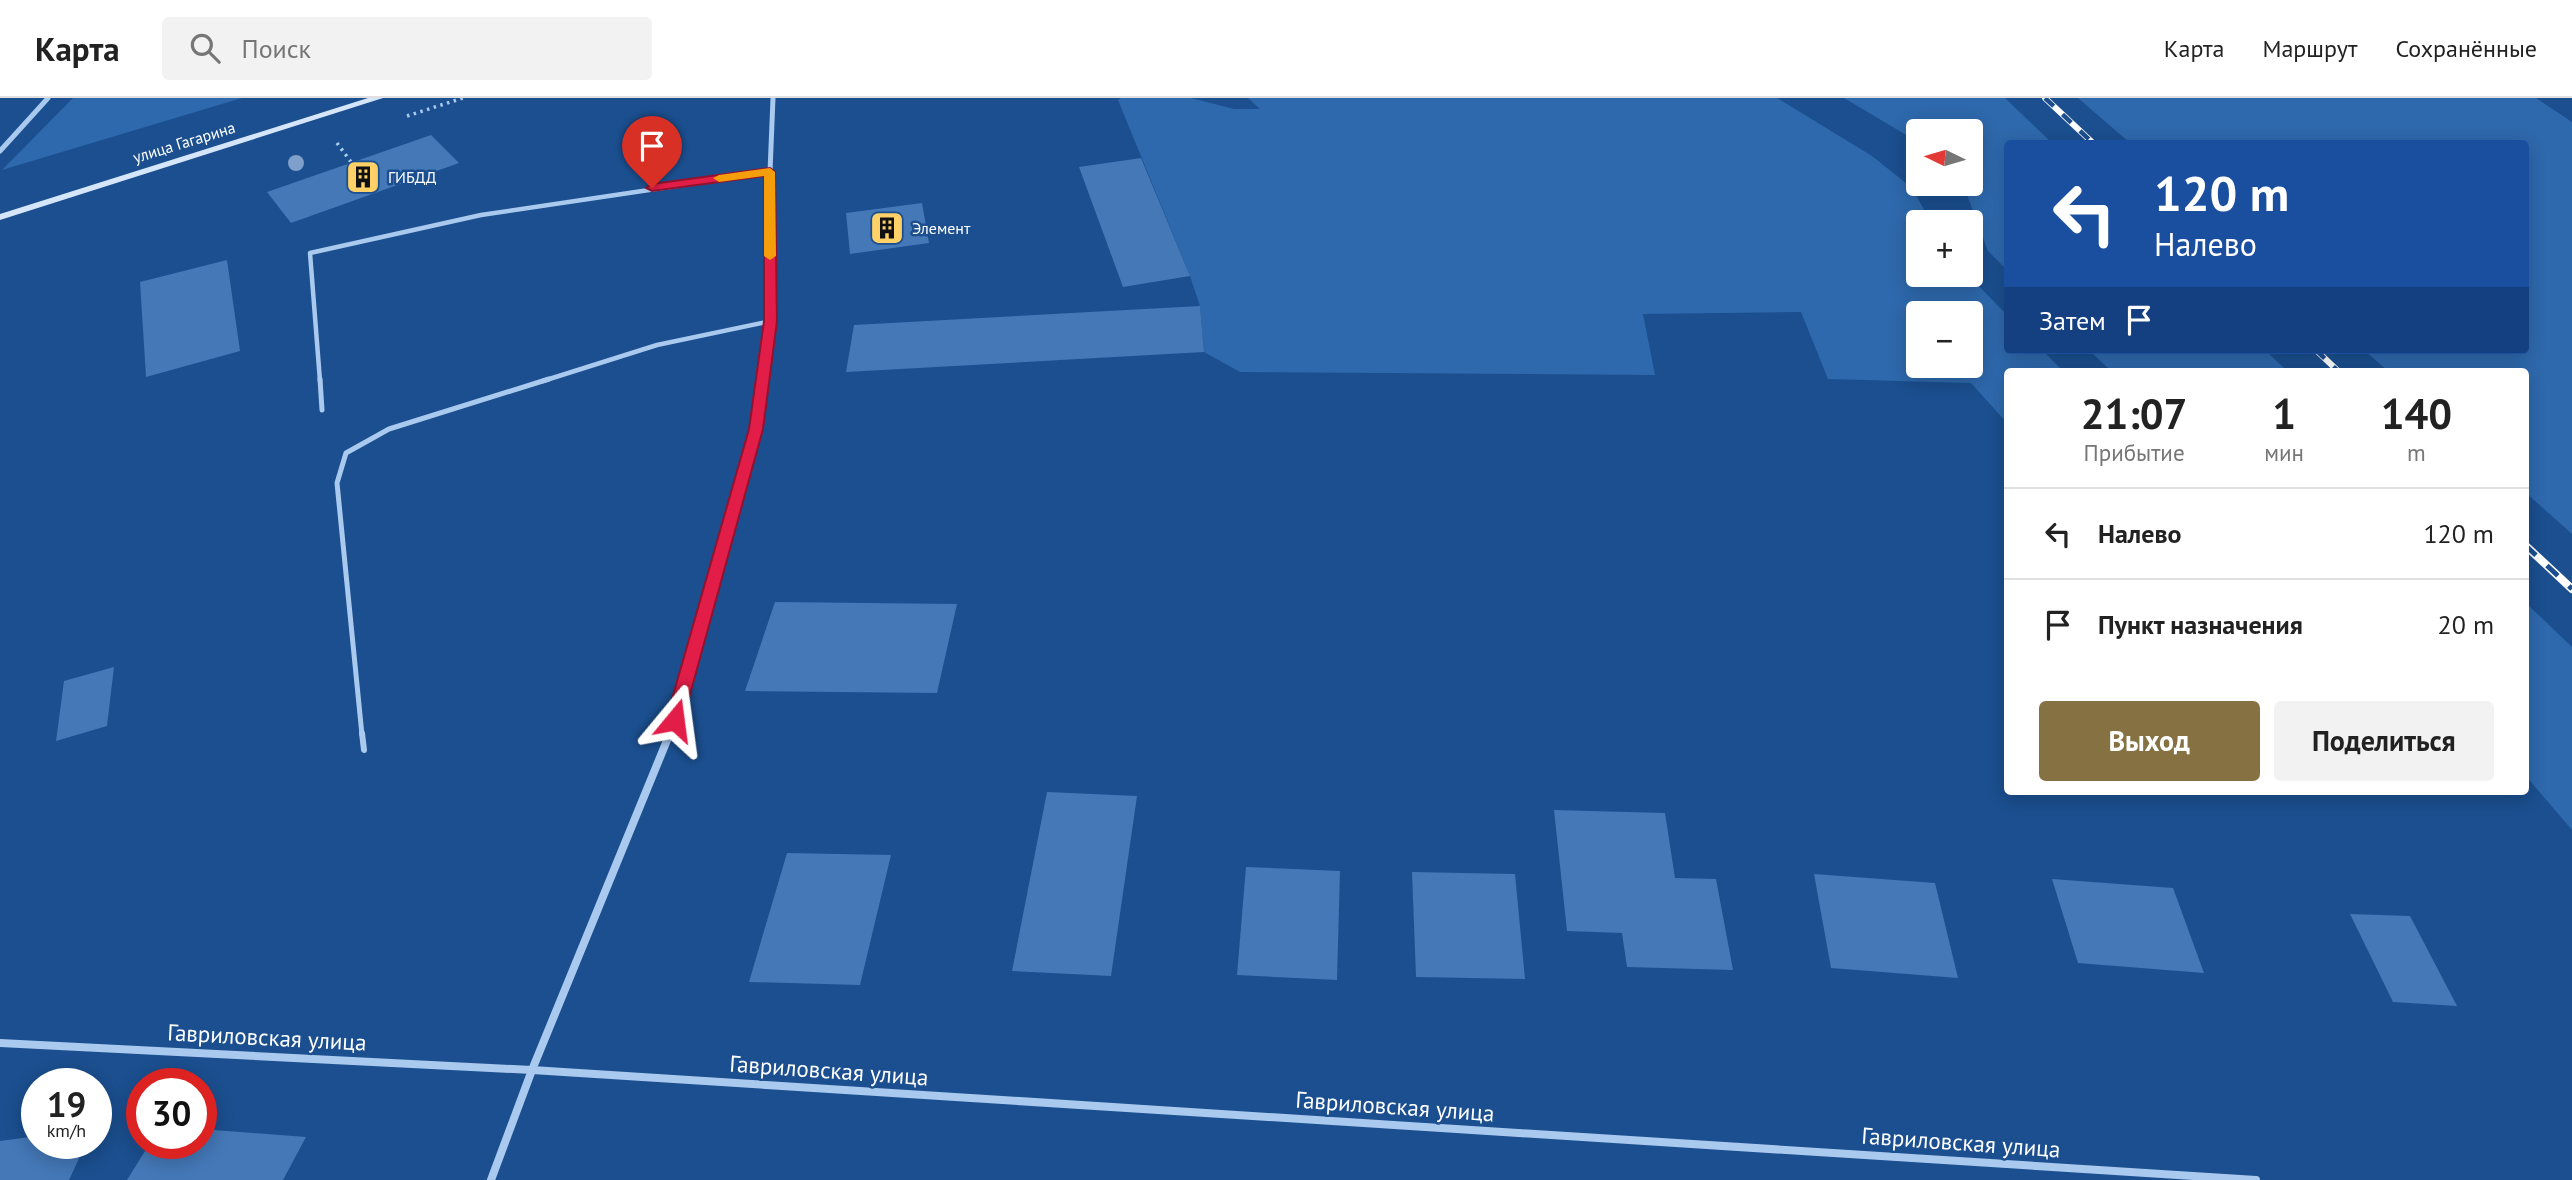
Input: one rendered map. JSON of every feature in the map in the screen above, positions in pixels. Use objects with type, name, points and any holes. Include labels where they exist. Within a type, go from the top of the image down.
[{"type":"main road","name":"улица Гагарина","points":[[0,217],[378,98]]},
{"type":"street","points":[[0,151],[48,98]]},
{"type":"street","points":[[491,1180],[532,1070],[675,720],[756,429],[771,321],[770,172],[774,98]]},
{"type":"street","name":"Гавриловская улица","points":[[0,1043],[532,1070],[2256,1180]]},
{"type":"lane","points":[[322,410],[310,253],[392,230],[770,172]]},
{"type":"lane","points":[[364,750],[337,483],[346,453],[389,429],[657,345],[771,321]]},
{"type":"path","points":[[334,139],[351,162]]},
{"type":"shaded area","points":[[73,98],[242,98],[2,170]]},
{"type":"shaded area","points":[[1121,98],[1191,98],[1234,109],[1260,109],[1248,98],[1777,98],[1872,156],[1906,183],[1906,196],[1916,196],[1924,210],[1906,210],[1906,287],[1980,287],[2004,312],[2004,354],[2046,354],[2060,368],[2004,368],[2004,420],[1971,383],[1828,379],[1801,312],[1643,314],[1655,375],[1240,372],[1204,352],[1200,306],[1118,100]]},
{"type":"shaded area","points":[[1844,98],[2005,98],[2049,140],[2004,140],[2004,267],[1988,251],[1983,238],[1983,210],[1973,210],[1967,196],[1983,196],[1983,119],[1906,119],[1906,135]]},
{"type":"shaded area","points":[[2078,98],[2536,98],[2572,122],[2572,534],[2529,496],[2529,368],[2385,368],[2369,354],[2529,354],[2529,140],[2127,140]]},
{"type":"shaded area","points":[[2093,354],[2269,354],[2284,368],[2108,368]]},
{"type":"shaded area","points":[[2529,606],[2572,647],[2572,830],[2529,780]]},
{"type":"building","name":"ГИБДД","points":[[431,135],[459,163],[291,223],[267,192]]},
{"type":"building","points":[[1141,158],[1190,276],[1123,287],[1079,167]]},
{"type":"building","name":"Элемент","points":[[922,203],[929,243],[850,254],[846,213]]},
{"type":"building","points":[[227,260],[240,351],[146,377],[140,282]]},
{"type":"building","points":[[1200,306],[1204,352],[846,372],[854,325]]},
{"type":"building","points":[[775,602],[957,604],[937,693],[745,691]]},
{"type":"building","points":[[114,667],[107,726],[56,741],[64,681]]},
{"type":"building","points":[[1047,792],[1137,796],[1111,976],[1012,971]]},
{"type":"building","points":[[1554,810],[1665,813],[1675,878],[1716,879],[1733,970],[1627,967],[1622,933],[1567,931]]},
{"type":"building","points":[[787,853],[891,855],[860,985],[749,982]]},
{"type":"building","points":[[1246,867],[1340,871],[1337,980],[1237,975]]},
{"type":"building","points":[[1412,872],[1515,874],[1525,979],[1416,977]]},
{"type":"building","points":[[1814,874],[1935,883],[1958,978],[1831,968]]},
{"type":"building","points":[[2052,879],[2173,888],[2204,973],[2078,963]]},
{"type":"building","points":[[2350,914],[2410,916],[2457,1006],[2393,1002]]},
{"type":"building","points":[[217,1130],[306,1137],[283,1180],[127,1180],[140,1159],[217,1159]]},
{"type":"building","points":[[21,1138],[21,1159],[79,1159],[69,1180],[0,1180],[0,1141]]},
{"type":"railway","points":[[2045,98],[2090,140]]},
{"type":"railway","points":[[2320,354],[2335,368]]},
{"type":"railway","points":[[2529,549],[2572,589]]},
{"type":"slow traffic","points":[[719,178],[770,172],[770,256]]},
{"type":"place","name":"ГИБДД","points":[[363,177]]},
{"type":"place","name":"Элемент","points":[[887,228]]},
{"type":"route","points":[[652,188],[770,172],[771,321],[756,429],[675,720]]}]
